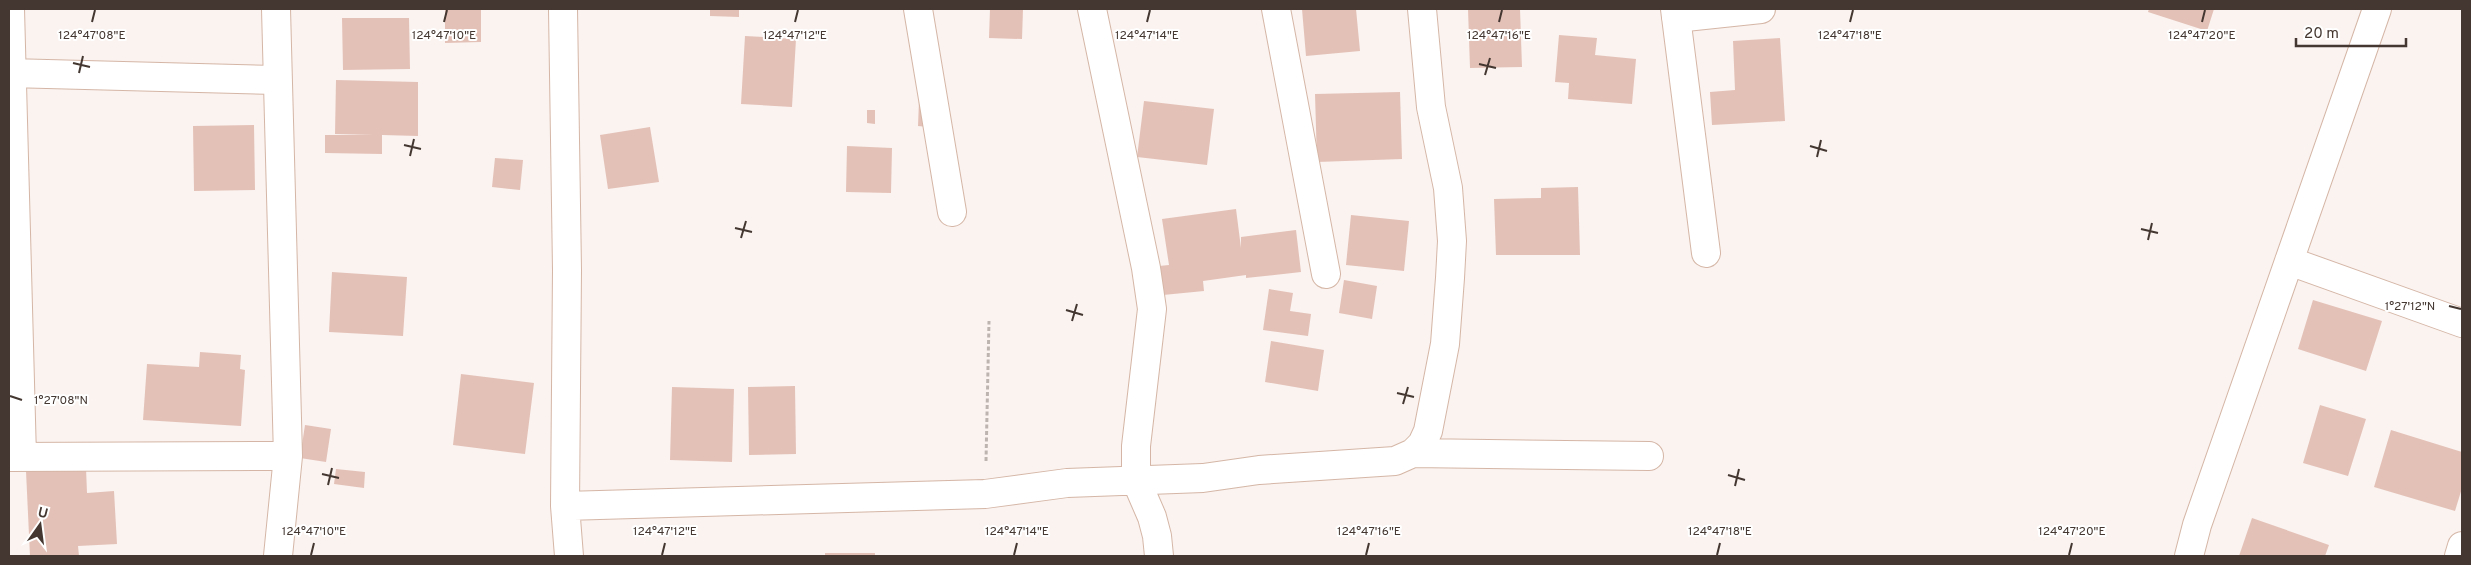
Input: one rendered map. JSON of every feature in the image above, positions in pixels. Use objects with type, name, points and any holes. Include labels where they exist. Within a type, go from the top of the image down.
[{"type":"street","points":[[10,9],[16,457],[288,456]]},
{"type":"street","points":[[276,9],[288,456],[278,556]]},
{"type":"street","points":[[563,9],[566,270],[565,506],[570,556]]},
{"type":"street","points":[[918,9],[952,212]]},
{"type":"street","points":[[1092,9],[1146,268],[1152,309],[1136,446],[1136,480],[1152,517],[1157,536],[1159,556]]},
{"type":"street","points":[[1276,9],[1326,274]]},
{"type":"street","points":[[565,506],[985,494],[1066,483],[1203,478],[1259,470],[1395,461],[1413,453],[1422,444],[1433,414],[1445,344],[1452,241],[1448,188],[1431,107],[1422,9]]},
{"type":"street","points":[[1706,253],[1676,14],[1762,9]]},
{"type":"street","points":[[2189,556],[2197,525],[2377,9]]},
{"type":"street","points":[[10,73],[277,80]]},
{"type":"street","points":[[2289,261],[2462,322]]},
{"type":"street","points":[[1413,453],[1649,456]]},
{"type":"street","points":[[2458,556],[2462,546]]},
{"type":"path","points":[[985,494],[989,320]]},
{"type":"building","points":[[445,9],[481,9],[481,42],[445,43]]},
{"type":"building","points":[[710,9],[739,9],[739,17],[710,16]]},
{"type":"building","points":[[990,9],[1023,9],[1022,39],[989,38]]},
{"type":"building","points":[[1302,9],[1356,9],[1360,51],[1306,56]]},
{"type":"building","points":[[1468,9],[1520,9],[1522,67],[1470,68]]},
{"type":"building","points":[[2149,9],[2214,9],[2207,31],[2148,12]]},
{"type":"building","points":[[342,18],[409,18],[410,69],[343,70]]},
{"type":"building","points":[[1559,35],[1597,38],[1595,55],[1636,59],[1632,104],[1568,99],[1569,83],[1555,82]]},
{"type":"building","points":[[745,36],[796,39],[792,107],[741,104]]},
{"type":"building","points":[[1780,38],[1785,121],[1712,125],[1710,92],[1735,90],[1733,41]]},
{"type":"building","points":[[336,80],[418,82],[418,136],[382,135],[382,154],[325,153],[325,135],[373,135],[335,134]]},
{"type":"building","points":[[1400,92],[1402,159],[1317,162],[1315,94]]},
{"type":"building","points":[[919,101],[929,102],[928,127],[918,126]]},
{"type":"building","points":[[1144,101],[1214,109],[1207,165],[1137,157]]},
{"type":"building","points":[[867,110],[875,110],[875,124],[867,123]]},
{"type":"building","points":[[254,125],[255,190],[194,191],[193,126]]},
{"type":"building","points":[[650,127],[659,182],[608,189],[600,135]]},
{"type":"building","points":[[847,146],[892,148],[891,193],[846,192]]},
{"type":"building","points":[[495,158],[523,160],[520,190],[492,187]]},
{"type":"building","points":[[1578,187],[1580,255],[1496,255],[1494,199],[1541,198],[1541,188]]},
{"type":"building","points":[[1236,209],[1241,248],[1241,237],[1296,230],[1301,272],[1246,278],[1246,275],[1203,281],[1204,291],[1163,295],[1159,266],[1169,265],[1162,219]]},
{"type":"building","points":[[1351,215],[1409,221],[1404,271],[1346,265]]},
{"type":"building","points":[[332,272],[407,277],[403,336],[329,332]]},
{"type":"building","points":[[1344,280],[1377,286],[1372,319],[1339,313]]},
{"type":"building","points":[[1269,289],[1293,293],[1290,311],[1311,314],[1308,336],[1263,330]]},
{"type":"building","points":[[2313,300],[2382,321],[2366,371],[2298,349]]},
{"type":"building","points":[[1271,341],[1324,350],[1318,391],[1265,382]]},
{"type":"building","points":[[200,352],[241,355],[240,369],[245,370],[241,426],[143,420],[147,364],[199,367]]},
{"type":"building","points":[[461,374],[534,383],[525,454],[453,445]]},
{"type":"building","points":[[795,386],[796,454],[749,455],[748,387]]},
{"type":"building","points":[[672,387],[734,389],[732,462],[670,460]]},
{"type":"building","points":[[2320,405],[2366,419],[2348,476],[2303,463]]},
{"type":"building","points":[[305,425],[331,429],[326,462],[300,458]]},
{"type":"building","points":[[2391,430],[2462,452],[2462,488],[2455,511],[2374,487]]},
{"type":"building","points":[[86,468],[87,493],[114,491],[117,544],[78,546],[79,556],[30,556],[26,471]]},
{"type":"building","points":[[336,469],[365,472],[364,488],[334,484]]},
{"type":"building","points":[[2252,518],[2329,545],[2325,556],[2239,556]]},
{"type":"building","points":[[825,553],[875,553],[875,556],[825,556]]}]
